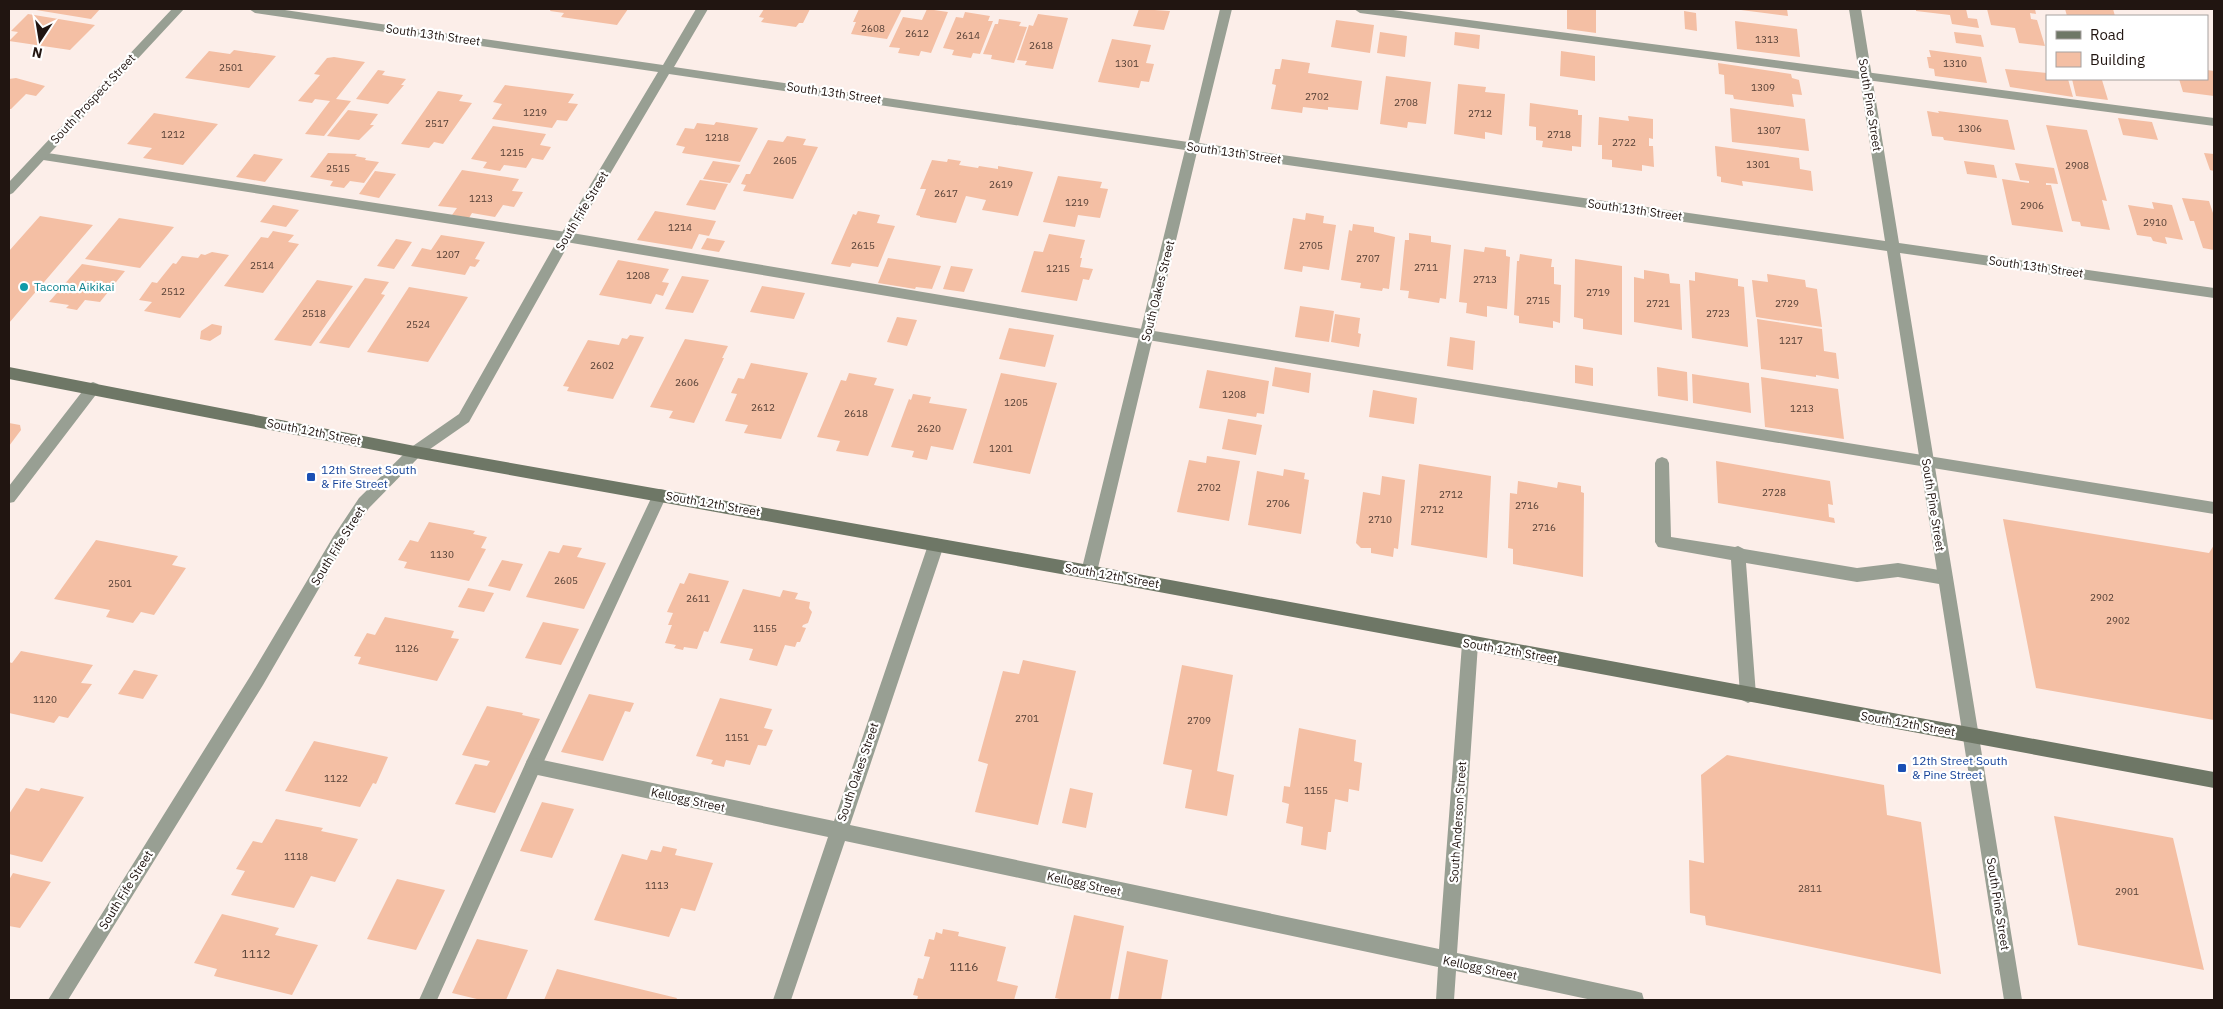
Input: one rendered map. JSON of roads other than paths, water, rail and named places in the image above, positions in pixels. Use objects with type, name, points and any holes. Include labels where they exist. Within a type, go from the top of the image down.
[{"type":"main road","name":"South 12th Street","points":[[9,373],[415,452],[660,494],[1090,572],[1470,644],[2214,780]]},
{"type":"street","name":"South Prospect Street","points":[[9,190],[178,9]]},
{"type":"street","name":"South 13th Street","points":[[255,9],[1194,147],[2214,293]]},
{"type":"street","name":"South Fife Street","points":[[57,1000],[257,680],[338,542],[364,503],[415,452],[464,418],[566,237],[702,9]]},
{"type":"street","name":"South Oakes Street","points":[[1090,572],[1226,9]]},
{"type":"street","points":[[1360,9],[2214,122]]},
{"type":"street","name":"South Pine Street","points":[[1855,9],[1926,461],[2014,1000]]},
{"type":"street","points":[[41,156],[566,237],[1148,335],[2214,508]]},
{"type":"street","points":[[9,497],[93,388]]},
{"type":"street","points":[[1662,463],[1663,542],[1738,553],[1857,575],[1898,570],[1945,578]]},
{"type":"street","points":[[428,1000],[533,766],[660,494]]},
{"type":"street","name":"South Oakes Street","points":[[782,1000],[936,545]]},
{"type":"street","points":[[1738,553],[1748,695]]},
{"type":"street","name":"South Anderson Street","points":[[1446,1000],[1470,644]]},
{"type":"street","name":"Kellogg Street","points":[[533,766],[1635,1000]]},
{"type":"place","name":"Tacoma Aikikai","points":[[24,287]]},
{"type":"place","name":"12th Street South & Fife Street","points":[[311,477]]},
{"type":"place","name":"12th Street South & Pine Street","points":[[1902,768]]}]
